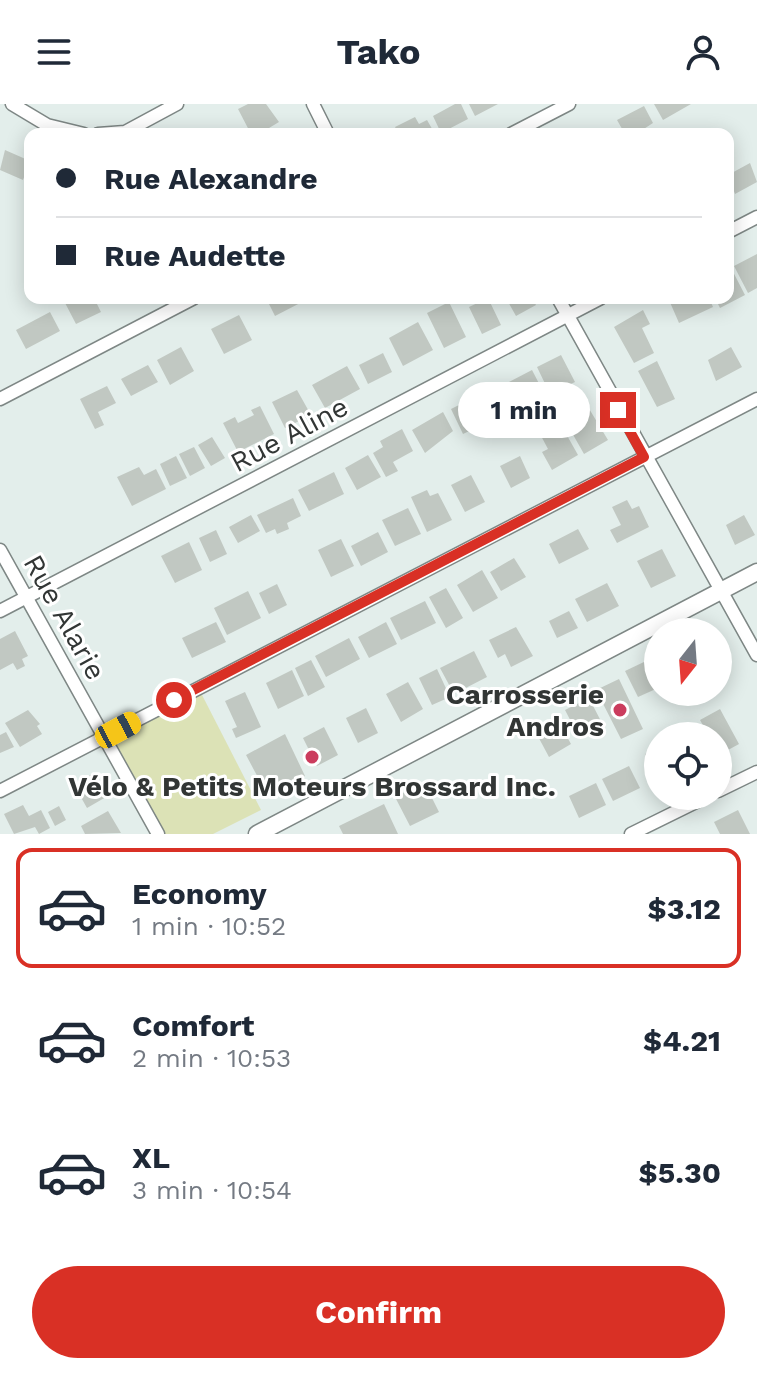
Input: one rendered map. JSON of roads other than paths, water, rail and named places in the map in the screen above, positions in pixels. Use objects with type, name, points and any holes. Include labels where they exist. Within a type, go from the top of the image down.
[{"type":"street","points":[[12,104],[47,125],[59,128]]},
{"type":"street","points":[[132,128],[177,104]]},
{"type":"street","points":[[313,104],[325,128]]},
{"type":"street","points":[[523,128],[569,104]]},
{"type":"street","points":[[734,229],[757,217]]},
{"type":"street","points":[[0,399],[182,304]]},
{"type":"street","points":[[561,304],[757,655]]},
{"type":"street","name":"Rue Aline","points":[[0,611],[590,304]]},
{"type":"street","points":[[0,791],[757,399]]},
{"type":"street","name":"Rue Alarie","points":[[0,550],[158,834]]},
{"type":"street","points":[[257,834],[757,572]]},
{"type":"street","points":[[732,784],[757,772]]},
{"type":"street","points":[[631,834],[680,810]]},
{"type":"place","name":"Carrosserie Andros","points":[[620,710]]},
{"type":"place","name":"Vélo & Petits Moteurs Brossard Inc.","points":[[312,757]]}]
